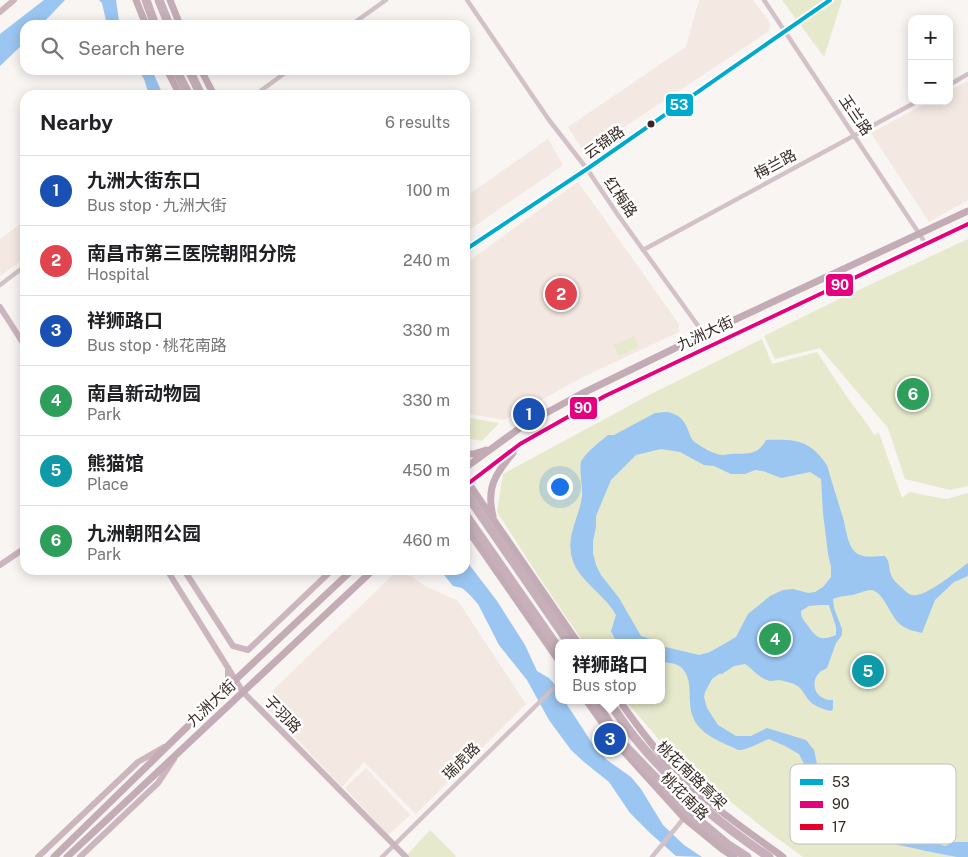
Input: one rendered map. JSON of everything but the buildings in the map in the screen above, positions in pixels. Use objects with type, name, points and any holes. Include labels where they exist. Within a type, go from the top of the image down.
[{"type":"highway","points":[[146,0],[153,20]]},
{"type":"highway","points":[[159,0],[167,20]]},
{"type":"highway","points":[[179,75],[186,90]]},
{"type":"highway","points":[[191,75],[199,90]]},
{"type":"highway","points":[[470,490],[566,639]]},
{"type":"highway","points":[[470,521],[555,643]]},
{"type":"highway","name":"桃花南路高架","points":[[597,704],[623,744],[683,805],[727,844],[747,857]]},
{"type":"highway","name":"桃花南路高架","points":[[611,704],[640,744],[674,781],[710,814],[769,857]]},
{"type":"main road","points":[[136,0],[144,20]]},
{"type":"main road","points":[[170,0],[178,20]]},
{"type":"main road","points":[[170,75],[178,90]]},
{"type":"main road","points":[[204,75],[211,90]]},
{"type":"main road","name":"九洲大街","points":[[470,464],[524,425],[597,386],[968,211]]},
{"type":"main road","name":"九洲大街","points":[[470,481],[520,444],[605,396],[968,224]]},
{"type":"main road","points":[[470,454],[484,451],[524,425]]},
{"type":"main road","points":[[495,521],[490,499],[494,482],[501,467],[520,444]]},
{"type":"main road","points":[[470,489],[495,521],[575,639]]},
{"type":"main road","points":[[470,533],[555,656]]},
{"type":"main road","name":"九洲大街","points":[[54,857],[236,679],[347,575]]},
{"type":"main road","name":"九洲大街","points":[[67,857],[368,575]]},
{"type":"main road","name":"桃花南路","points":[[589,704],[618,745],[684,818],[734,857]]},
{"type":"main road","name":"桃花南路","points":[[622,704],[664,760],[699,794],[783,857]]},
{"type":"street","points":[[0,12],[14,0]]},
{"type":"street","points":[[358,20],[386,0]]},
{"type":"street","name":"红梅路","points":[[467,0],[550,120],[704,334]]},
{"type":"street","name":"玉兰路","points":[[764,0],[926,244]]},
{"type":"street","name":"云锦路","points":[[470,247],[587,169],[830,0]]},
{"type":"street","points":[[953,82],[968,74]]},
{"type":"street","points":[[262,90],[282,75]]},
{"type":"street","name":"梅兰路","points":[[643,250],[911,105]]},
{"type":"street","points":[[0,285],[20,270]]},
{"type":"street","points":[[0,307],[20,338]]},
{"type":"street","points":[[0,565],[20,551]]},
{"type":"street","name":"子羽路","points":[[170,575],[243,692],[406,857]]},
{"type":"street","points":[[187,575],[233,646],[248,650],[327,575]]},
{"type":"street","points":[[227,688],[228,666]]},
{"type":"street","name":"瑞虎路","points":[[382,857],[555,687]]},
{"type":"street","points":[[38,857],[138,762],[172,743]]},
{"type":"street","points":[[80,857],[158,783],[180,751]]},
{"type":"street","points":[[652,857],[684,818]]},
{"type":"shaded area","points":[[699,0],[753,0],[770,23],[769,31],[585,153],[568,127],[686,47]]},
{"type":"shaded area","points":[[968,81],[968,200],[929,222],[871,133],[923,105],[953,105],[953,89]]},
{"type":"shaded area","points":[[548,139],[563,165],[470,230],[470,194]]},
{"type":"shaded area","points":[[578,182],[679,324],[679,332],[583,377],[504,420],[470,414],[470,260]]},
{"type":"shaded area","points":[[20,225],[20,262],[0,276],[0,239]]},
{"type":"shaded area","points":[[393,575],[409,575],[425,586],[458,601],[526,704],[416,814],[364,762],[342,787],[269,710],[274,689]]},
{"type":"shaded area","points":[[366,768],[410,815],[388,835],[345,788]]},
{"type":"green space","points":[[782,0],[842,0],[824,57]]},
{"type":"green space","points":[[968,239],[968,486],[950,490],[905,479],[888,428],[820,348],[775,359],[764,336]]},
{"type":"green space","points":[[634,336],[639,347],[619,356],[614,345]]},
{"type":"green space","points":[[762,339],[772,364],[817,352],[874,435],[879,433],[902,498],[910,492],[947,499],[968,493],[968,857],[803,857],[673,756],[628,704],[665,704],[665,639],[581,639],[497,512],[503,474],[649,395]]},
{"type":"green space","points":[[470,418],[499,423],[482,441],[470,439]]},
{"type":"green space","points":[[430,830],[455,857],[409,857],[407,855]]},
{"type":"water","points":[[44,0],[65,0],[46,20],[20,20],[20,47],[0,66],[0,34]]},
{"type":"water","points":[[99,0],[116,0],[119,20],[106,20],[102,3]]},
{"type":"water","points":[[141,75],[154,75],[161,90],[147,90]]},
{"type":"water","points":[[666,412],[680,417],[694,442],[719,455],[752,453],[759,449],[766,440],[801,442],[814,450],[827,465],[852,549],[862,556],[885,556],[893,578],[910,594],[918,595],[933,588],[968,563],[968,576],[954,582],[935,600],[922,633],[901,625],[876,591],[869,590],[833,599],[842,635],[836,643],[827,668],[817,675],[814,683],[816,691],[821,697],[833,700],[833,709],[831,711],[812,703],[801,689],[794,684],[779,680],[767,680],[745,664],[734,666],[712,679],[704,697],[707,708],[718,725],[736,736],[751,736],[767,728],[806,740],[814,750],[817,764],[804,764],[799,754],[769,739],[740,750],[709,736],[696,723],[691,712],[689,683],[685,672],[678,665],[665,662],[665,647],[699,655],[710,652],[736,637],[748,614],[770,596],[783,590],[793,589],[808,593],[815,592],[823,587],[831,577],[831,567],[823,513],[821,479],[810,472],[781,478],[755,470],[745,474],[731,474],[714,466],[704,465],[680,452],[661,449],[636,455],[611,480],[596,516],[593,553],[601,575],[619,598],[641,636],[650,639],[615,639],[611,631],[616,615],[580,574],[570,549],[572,532],[582,497],[581,462],[589,451],[608,435],[614,435],[655,413]],"holes":[[[829,605],[836,627],[836,635],[820,638],[814,634],[804,621],[801,611],[809,606]]]},
{"type":"water","points":[[470,566],[497,601],[525,645],[537,671],[549,678],[555,685],[555,704],[567,704],[594,746],[607,760],[631,777],[641,789],[663,825],[684,845],[702,857],[676,856],[630,813],[609,782],[571,750],[549,720],[527,680],[499,645],[478,604],[462,588],[453,586],[444,575],[470,575]]},
{"type":"water","points":[[956,842],[968,842],[968,857],[931,852],[895,844],[938,844],[945,846],[956,844]]},
{"type":"transit line","name":"53","points":[[470,247],[587,169],[830,0]]},
{"type":"transit line","name":"90","points":[[470,482],[520,444],[605,396],[968,224]]},
{"type":"place","name":"南昌市第三医院朝阳分院","points":[[561,294]]},
{"type":"place","name":"九洲朝阳公园","points":[[913,394]]},
{"type":"place","name":"九洲大街东口","points":[[529,414]]},
{"type":"place","name":"南昌新动物园","points":[[775,639]]},
{"type":"place","name":"熊猫馆","points":[[868,671]]},
{"type":"place","name":"祥狮路口","points":[[610,739]]}]
